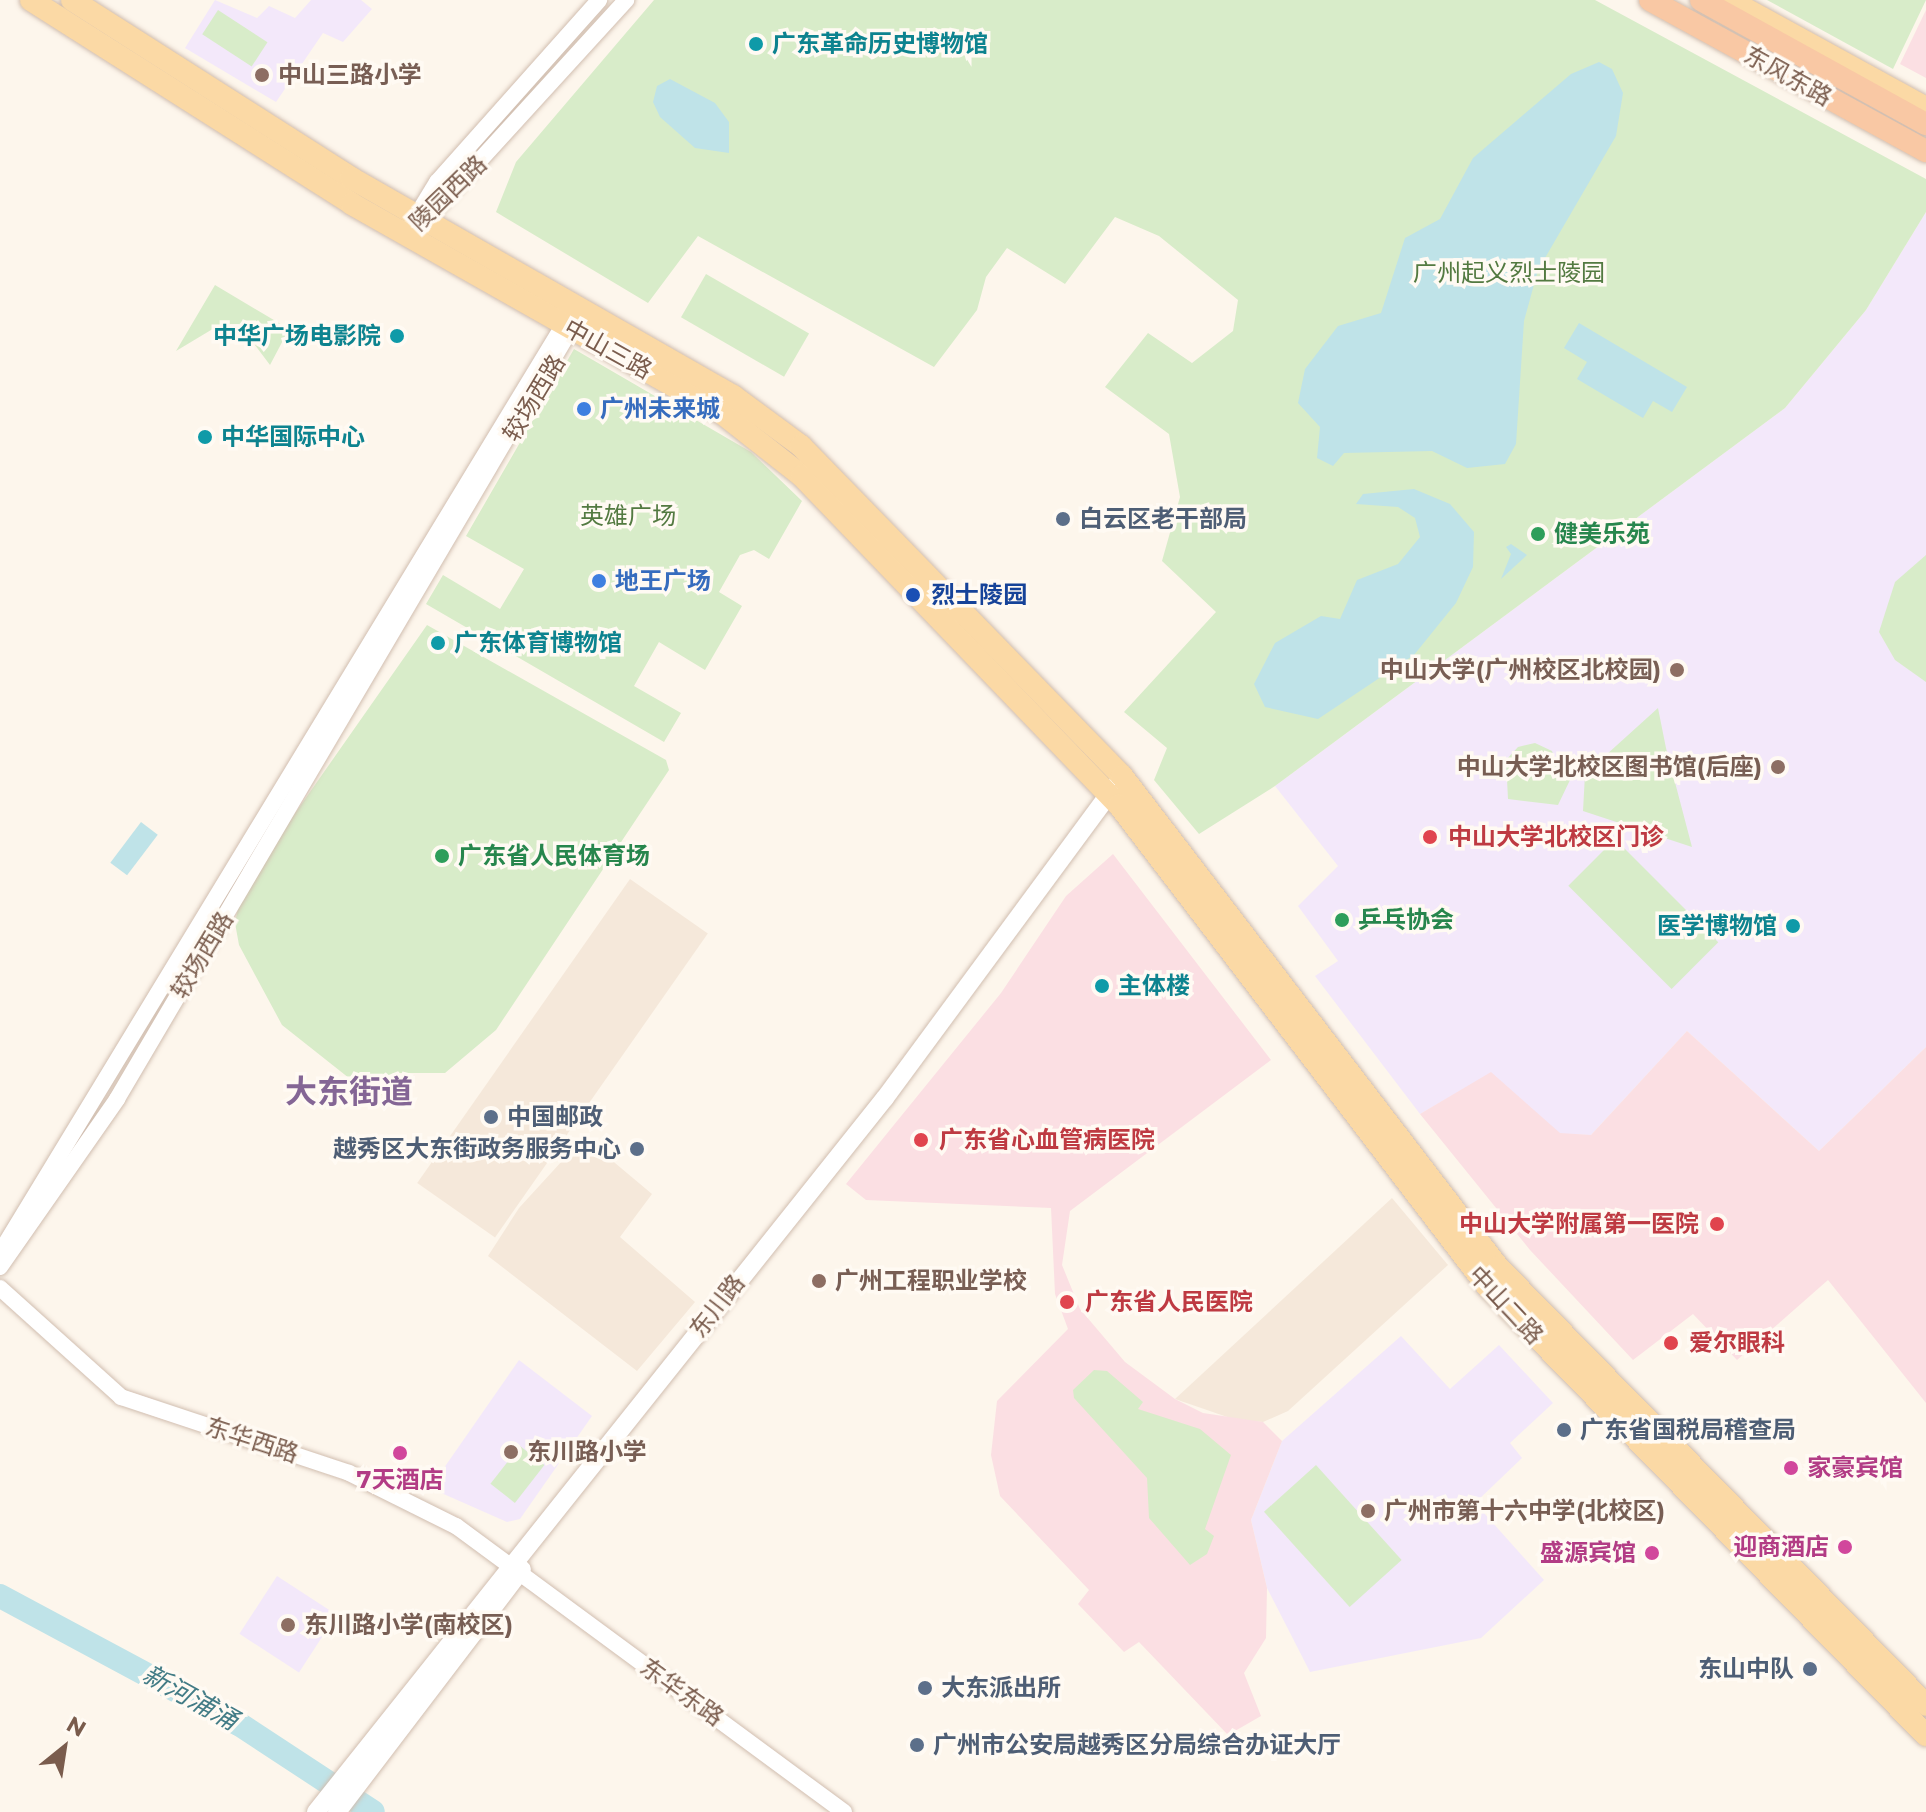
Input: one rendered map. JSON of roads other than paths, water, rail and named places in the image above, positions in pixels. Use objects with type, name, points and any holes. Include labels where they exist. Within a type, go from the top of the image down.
[{"type":"highway","name":"东风东路","points":[[1650,0],[1926,151]]},
{"type":"highway","points":[[1701,0],[1926,124]]},
{"type":"main road","name":"中山三路","points":[[31,0],[407,236],[568,327],[779,455],[1116,785]]},
{"type":"main road","name":"中山三路","points":[[72,0],[421,218],[579,307],[795,440],[1116,785]]},
{"type":"main road","name":"东风东路","points":[[1729,0],[1926,108]]},
{"type":"main road","name":"中山二路","points":[[1116,785],[1443,1216],[1563,1366],[1926,1735]]},
{"type":"main road","name":"东川路","points":[[325,1810],[360,1772],[895,1086],[1116,785]]},
{"type":"main road","name":"中山二路","points":[[1443,1216],[1926,1705]]},
{"type":"street","name":"陵园西路","points":[[407,236],[599,0]]},
{"type":"street","name":"陵园西路","points":[[421,218],[626,0]]},
{"type":"street","name":"较场西路","points":[[0,1267],[117,1099],[579,307]]},
{"type":"street","name":"较场西路","points":[[0,1253],[568,327]]},
{"type":"street","name":"东华西路","points":[[0,1288],[80,1368],[121,1397],[349,1473],[518,1566]]},
{"type":"street","name":"东华东路","points":[[518,1566],[844,1812]]},
{"type":"water","points":[[1599,62],[1612,69],[1623,93],[1616,136],[1538,270],[1524,321],[1516,444],[1505,464],[1467,468],[1432,451],[1344,453],[1333,466],[1317,458],[1320,427],[1298,403],[1305,369],[1338,326],[1381,313],[1405,238],[1440,219],[1473,158],[1571,74]]},
{"type":"water","points":[[670,79],[715,103],[729,122],[729,153],[695,148],[660,117],[653,102],[657,86]]},
{"type":"water","points":[[1579,323],[1687,387],[1672,412],[1653,401],[1643,418],[1577,379],[1587,362],[1564,348]]},
{"type":"water","points":[[1414,489],[1450,504],[1474,532],[1473,567],[1456,603],[1414,655],[1318,719],[1265,707],[1254,684],[1275,643],[1321,616],[1340,619],[1357,580],[1398,564],[1420,537],[1415,518],[1398,507],[1356,504],[1363,494]]},
{"type":"water","points":[[1511,544],[1527,555],[1501,579],[1511,554],[1506,547]]},
{"type":"water","points":[[141,822],[158,835],[127,875],[110,863]]},
{"type":"waterway","name":"新河浦涌","points":[[0,1596],[239,1724],[373,1812]]},
{"type":"place","name":"广东革命历史博物馆","points":[[756,44]]},
{"type":"place","name":"中山三路小学","points":[[262,75]]},
{"type":"place","name":"中华广场电影院","points":[[397,336]]},
{"type":"place","name":"广州未来城","points":[[584,409]]},
{"type":"place","name":"中华国际中心","points":[[205,437]]},
{"type":"place","name":"白云区老干部局","points":[[1063,519]]},
{"type":"place","name":"健美乐苑","points":[[1538,534]]},
{"type":"place","name":"地王广场","points":[[599,581]]},
{"type":"place","name":"烈士陵园","points":[[913,595]]},
{"type":"place","name":"广东体育博物馆","points":[[438,643]]},
{"type":"place","name":"中山大学(广州校区北校园)","points":[[1677,670]]},
{"type":"place","name":"中山大学北校区图书馆(后座)","points":[[1778,767]]},
{"type":"place","name":"中山大学北校区门诊","points":[[1430,837]]},
{"type":"place","name":"广东省人民体育场","points":[[442,856]]},
{"type":"place","name":"乒乓协会","points":[[1342,920]]},
{"type":"place","name":"医学博物馆","points":[[1793,926]]},
{"type":"place","name":"主体楼","points":[[1102,986]]},
{"type":"place","name":"中国邮政","points":[[491,1117]]},
{"type":"place","name":"广东省心血管病医院","points":[[921,1140]]},
{"type":"place","name":"越秀区大东街政务服务中心","points":[[637,1149]]},
{"type":"place","name":"中山大学附属第一医院","points":[[1717,1224]]},
{"type":"place","name":"广州工程职业学校","points":[[819,1281]]},
{"type":"place","name":"广东省人民医院","points":[[1067,1302]]},
{"type":"place","name":"爱尔眼科","points":[[1671,1343]]},
{"type":"place","name":"广东省国税局稽查局","points":[[1564,1430]]},
{"type":"place","name":"东川路小学","points":[[511,1452]]},
{"type":"place","name":"7天酒店","points":[[400,1453]]},
{"type":"place","name":"家豪宾馆","points":[[1791,1468]]},
{"type":"place","name":"广州市第十六中学(北校区)","points":[[1368,1511]]},
{"type":"place","name":"迎商酒店","points":[[1845,1547]]},
{"type":"place","name":"盛源宾馆","points":[[1652,1553]]},
{"type":"place","name":"东川路小学(南校区)","points":[[288,1625]]},
{"type":"place","name":"东山中队","points":[[1810,1669]]},
{"type":"place","name":"大东派出所","points":[[925,1688]]},
{"type":"place","name":"广州市公安局越秀区分局综合办证大厅","points":[[917,1745]]},
{"type":"district","name":"大东街道","points":[[349,1092]]},
{"type":"park label","name":"广州起义烈士陵园","points":[[1509,273]]},
{"type":"park label","name":"英雄广场","points":[[628,516]]}]
